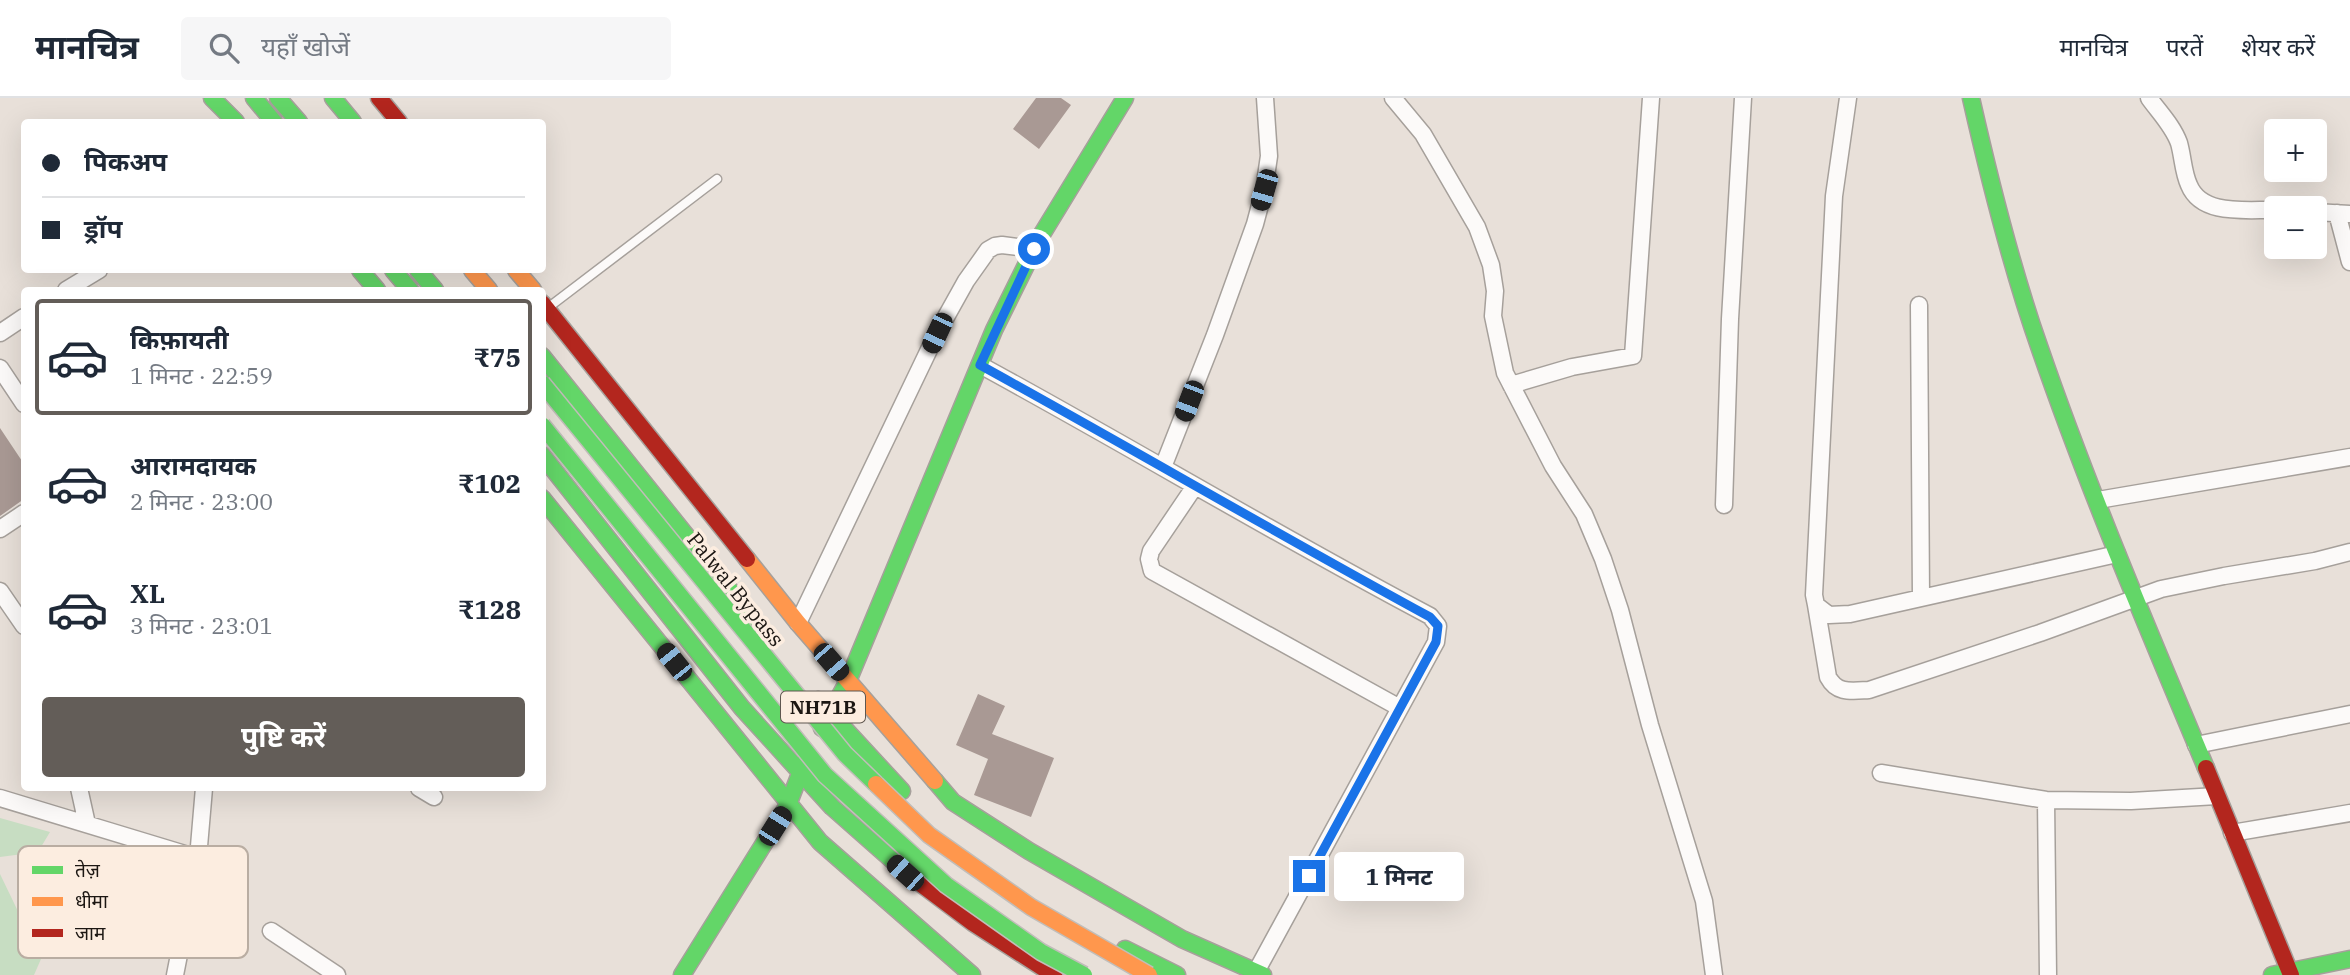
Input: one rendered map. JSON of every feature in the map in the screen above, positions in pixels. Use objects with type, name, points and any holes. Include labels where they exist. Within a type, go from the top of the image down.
[{"type":"main road","points":[[212,98],[233,119]]},
{"type":"main road","points":[[254,98],[272,119]]},
{"type":"main road","points":[[278,98],[296,119]]},
{"type":"main road","points":[[379,98],[396,119]]},
{"type":"main road","points":[[682,975],[788,805],[807,754],[848,681],[980,365],[1034,249],[1125,98]]},
{"type":"main road","points":[[1971,98],[1992,191],[2039,347],[2117,554],[2232,833],[2283,974],[2350,959]]},
{"type":"main road","points":[[326,102],[332,119]]},
{"type":"main road","points":[[326,102],[349,119]]},
{"type":"main road","points":[[363,273],[374,287]]},
{"type":"main road","points":[[396,273],[407,287]]},
{"type":"main road","points":[[421,273],[432,287]]},
{"type":"main road","points":[[475,273],[486,287]]},
{"type":"main road","points":[[519,273],[530,287]]},
{"type":"main road","points":[[546,306],[798,623],[953,802],[1028,851],[1171,932],[1260,973]]},
{"type":"main road","name":"NH71B","points":[[546,361],[829,715],[916,806],[961,846],[1052,908],[1177,975]]},
{"type":"main road","name":"Palwal Bypass","points":[[546,388],[845,754],[929,835],[1031,907],[1149,975]]},
{"type":"main road","points":[[546,430],[825,775],[946,885],[1041,952],[1084,975]]},
{"type":"main road","points":[[546,460],[742,708],[832,807],[905,873],[973,923],[1054,975]]},
{"type":"main road","points":[[546,503],[820,842],[972,975]]},
{"type":"street","points":[[1163,467],[1215,335],[1258,212],[1269,156],[1265,98]]},
{"type":"street","points":[[1393,98],[1423,134],[1477,227],[1491,265],[1495,290],[1493,316],[1505,373],[1553,466],[1584,514],[1603,559],[1704,901],[1714,975]]},
{"type":"street","points":[[1511,386],[1572,366],[1633,356],[1651,98]]},
{"type":"street","points":[[1724,505],[1730,319],[1743,98]]},
{"type":"street","points":[[1848,98],[1834,196],[1814,595],[1828,677],[1837,689],[1869,690],[2136,597],[2187,583],[2315,561],[2350,552]]},
{"type":"street","points":[[2148,98],[2178,141],[2188,184],[2194,196],[2215,208],[2264,210]]},
{"type":"street","points":[[2343,213],[2350,262]]},
{"type":"street","points":[[798,623],[937,333],[966,281],[988,250],[995,246],[1002,244],[1034,249]]},
{"type":"street","points":[[71,287],[94,273]]},
{"type":"street","points":[[1919,305],[1921,598]]},
{"type":"street","points":[[0,333],[21,319]]},
{"type":"street","points":[[980,365],[1330,564],[1430,617],[1438,626],[1436,642],[1260,973]]},
{"type":"street","points":[[0,368],[21,400]]},
{"type":"street","points":[[2098,499],[2350,457]]},
{"type":"street","points":[[1195,486],[1151,551],[1149,559],[1152,571],[1400,708]]},
{"type":"street","points":[[0,529],[21,515]]},
{"type":"street","points":[[1816,605],[1829,615],[1850,614],[2117,554]]},
{"type":"street","points":[[0,591],[21,621]]},
{"type":"street","points":[[2196,745],[2350,714]]},
{"type":"street","points":[[1881,774],[2046,800],[2131,801],[2217,796]]},
{"type":"street","points":[[80,791],[87,824]]},
{"type":"street","points":[[199,846],[204,791]]},
{"type":"street","points":[[424,791],[434,797]]},
{"type":"street","points":[[0,798],[159,846]]},
{"type":"street","points":[[2046,800],[2048,975]]},
{"type":"street","points":[[2232,833],[2350,813]]},
{"type":"street","points":[[271,930],[337,975]]},
{"type":"lane","points":[[546,304],[717,178]]},
{"type":"green space","points":[[0,818],[50,832],[42,846],[18,846],[18,855],[0,857]]},
{"type":"green space","points":[[0,874],[18,911],[18,958],[41,959],[34,975],[0,975]]},
{"type":"building","points":[[1036,98],[1061,98],[1071,105],[1039,149],[1013,129]]},
{"type":"building","points":[[0,428],[21,460],[21,501],[0,516]]},
{"type":"building","points":[[978,694],[1005,706],[992,734],[1054,758],[1031,817],[974,795],[988,759],[956,745]]},
{"type":"traffic: fast","points":[[212,98],[233,119]]},
{"type":"traffic: fast","points":[[254,98],[272,119]]},
{"type":"traffic: fast","points":[[278,98],[296,119]]},
{"type":"traffic: fast","points":[[333,98],[350,119]]},
{"type":"traffic: fast","points":[[822,728],[848,681],[994,330],[1039,239],[1125,98]]},
{"type":"traffic: fast","points":[[1971,98],[2002,224],[2040,349],[2099,507],[2206,768]]},
{"type":"traffic: fast","points":[[363,273],[374,287]]},
{"type":"traffic: fast","points":[[396,273],[407,287]]},
{"type":"traffic: fast","points":[[421,273],[432,287]]},
{"type":"traffic: fast","points":[[546,361],[762,630]]},
{"type":"traffic: fast","points":[[546,388],[845,754],[876,784]]},
{"type":"traffic: fast","points":[[546,430],[825,775],[946,885],[1041,952],[1084,975]]},
{"type":"traffic: fast","points":[[546,460],[742,708],[832,807],[909,875]]},
{"type":"traffic: fast","points":[[546,503],[820,842],[972,975]]},
{"type":"traffic: fast","points":[[818,700],[902,791]]},
{"type":"traffic: fast","points":[[682,975],[788,805],[806,758]]},
{"type":"traffic: fast","points":[[935,781],[953,802],[1029,851],[1182,939],[1263,975]]},
{"type":"traffic: fast","points":[[1125,949],[1177,975]]},
{"type":"traffic: fast","points":[[2272,975],[2350,959]]},
{"type":"traffic: slow","points":[[475,273],[486,287]]},
{"type":"traffic: slow","points":[[519,273],[530,287]]},
{"type":"traffic: slow","points":[[747,559],[798,623],[935,781]]},
{"type":"traffic: slow","points":[[876,784],[929,835],[1031,907],[1149,975]]},
{"type":"traffic: jam","points":[[379,98],[396,119]]},
{"type":"traffic: jam","points":[[546,308],[747,559]]},
{"type":"traffic: jam","points":[[2206,768],[2291,975]]},
{"type":"traffic: jam","points":[[909,875],[973,923],[1054,975]]},
{"type":"route","points":[[1034,249],[980,365],[1092,426],[1330,564],[1430,617],[1438,626],[1436,642],[1309,876]]}]
